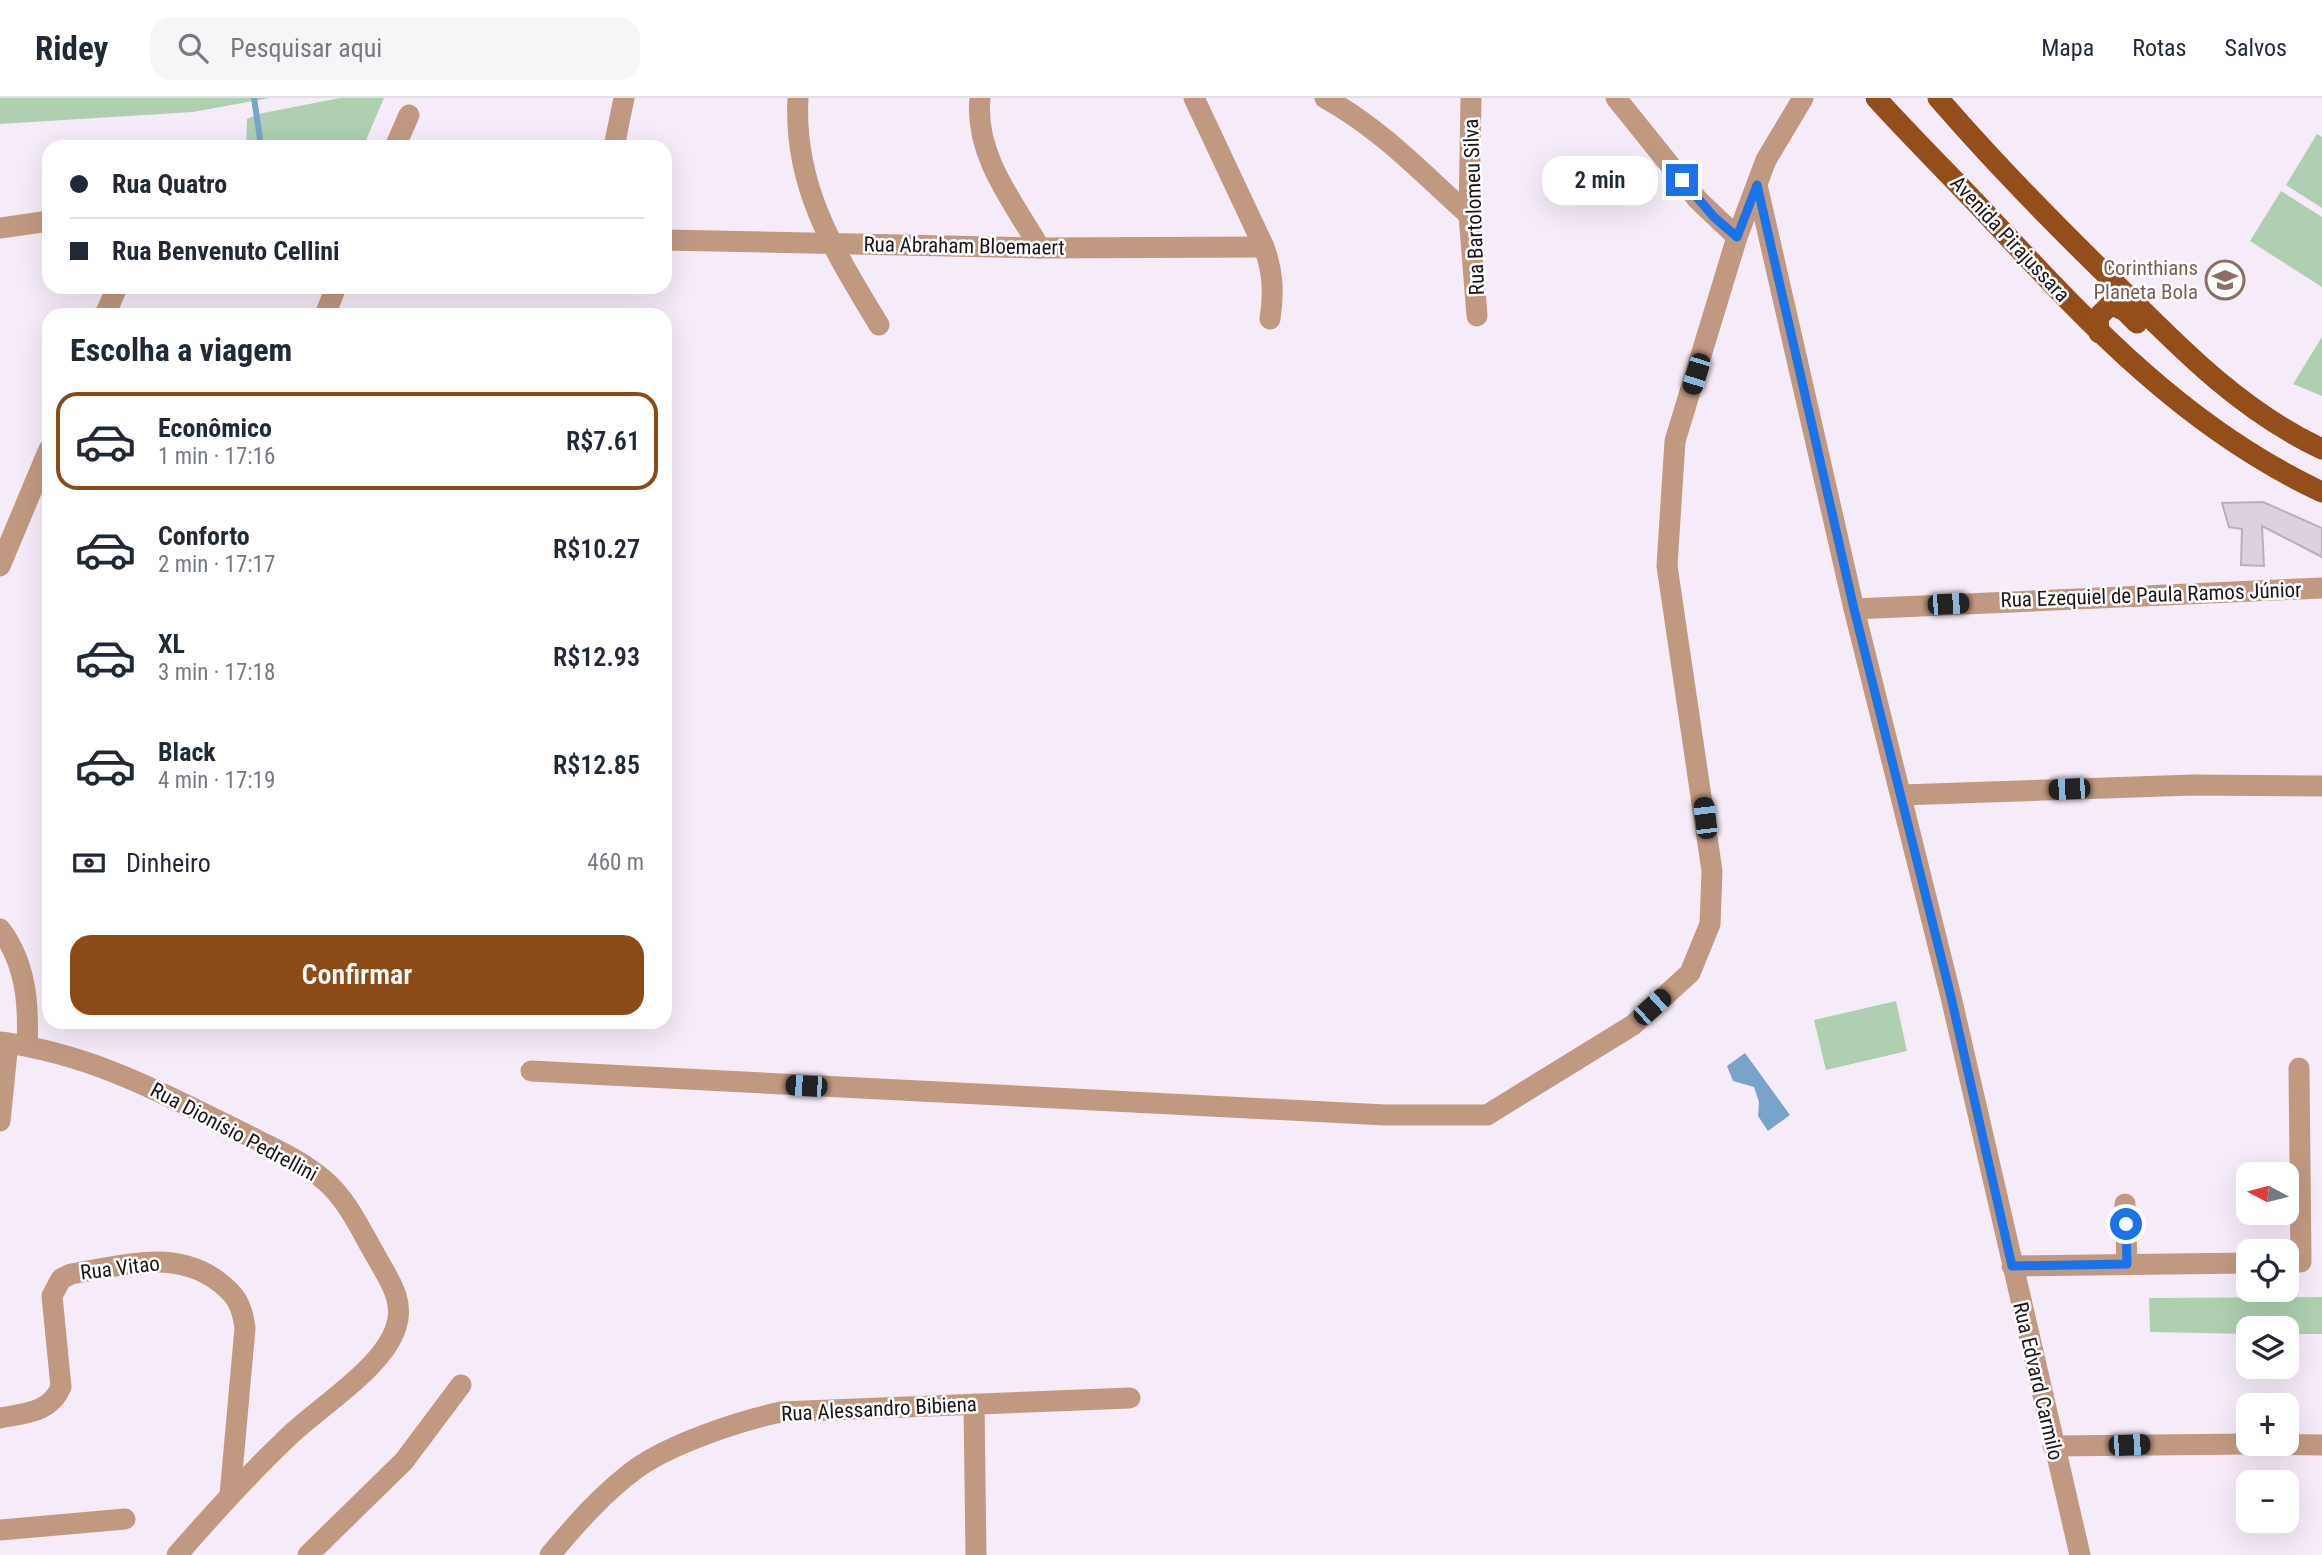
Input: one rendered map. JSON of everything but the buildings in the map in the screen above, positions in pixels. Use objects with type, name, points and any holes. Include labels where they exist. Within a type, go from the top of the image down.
[{"type":"main road","name":"Avenida Pirajussara","points":[[1875,98],[2099,333],[2156,386],[2220,435],[2275,470],[2322,492]]},
{"type":"main road","name":"Avenida Pirajussara","points":[[1938,98],[2051,221],[2204,371],[2248,405],[2322,449]]},
{"type":"main road","points":[[2099,333],[2098,317],[2111,304],[2117,306],[2157,343],[2204,371]]},
{"type":"street","points":[[615,140],[624,98]]},
{"type":"street","points":[[798,98],[797,124],[814,208],[830,245],[879,325]]},
{"type":"street","points":[[979,98],[978,118],[982,142],[1040,248]]},
{"type":"street","points":[[1194,98],[1264,247],[1272,270],[1274,291],[1270,319]]},
{"type":"street","points":[[1325,98],[1352,112],[1392,144],[1469,215]]},
{"type":"street","name":"Rua Bartolomeu Silva","points":[[1471,98],[1469,215],[1477,316]]},
{"type":"street","points":[[1616,98],[1698,200],[1737,237]]},
{"type":"street","points":[[531,1071],[1385,1115],[1487,1115],[1633,1025],[1690,973],[1710,924],[1712,871],[1667,566],[1675,441],[1737,237],[1783,127],[1803,98]]},
{"type":"street","points":[[398,140],[409,115]]},
{"type":"street","name":"Rua Edvard Carmilo","points":[[1757,185],[1854,609],[1901,795],[2080,1555]]},
{"type":"street","points":[[0,228],[42,222]]},
{"type":"street","name":"Rua Abraham Bloemaert","points":[[672,240],[1040,248],[1264,247]]},
{"type":"street","points":[[0,566],[42,466]]},
{"type":"street","name":"Rua Ezequiel de Paula Ramos Júnior","points":[[1854,609],[2322,588]]},
{"type":"street","points":[[1901,795],[2193,785],[2322,786]]},
{"type":"street","points":[[0,929],[15,950],[28,1012],[12,1043],[0,1121]]},
{"type":"street","name":"Rua Dionísio Pedrellini","points":[[12,1043],[78,1057],[138,1081],[285,1154],[323,1179],[344,1200],[397,1296],[397,1326],[391,1340],[369,1366],[288,1437],[230,1494],[177,1555]]},
{"type":"street","points":[[2299,1068],[2304,1262]]},
{"type":"street","points":[[2126,1204],[2127,1264]]},
{"type":"street","name":"Rua Vitao","points":[[0,1418],[50,1406],[56,1399],[61,1387],[52,1296],[61,1279],[71,1274],[144,1262],[184,1262],[204,1271],[230,1289],[242,1307],[245,1328],[230,1494]]},
{"type":"street","points":[[2012,1266],[2236,1263]]},
{"type":"street","points":[[308,1555],[404,1461],[461,1385]]},
{"type":"street","name":"Rua Alessandro Bibiena","points":[[550,1555],[576,1523],[640,1466],[738,1421],[781,1412],[1130,1398]]},
{"type":"street","points":[[974,1404],[976,1555]]},
{"type":"street","points":[[2053,1446],[2236,1444]]},
{"type":"street","points":[[2299,1445],[2322,1445]]},
{"type":"street","points":[[0,1530],[125,1519]]},
{"type":"green space","points":[[0,98],[270,98],[193,112],[0,124]]},
{"type":"green space","points":[[340,98],[384,98],[366,140],[246,140],[247,119],[258,114]]},
{"type":"green space","points":[[2317,134],[2322,137],[2322,208],[2286,185]]},
{"type":"green space","points":[[2281,191],[2322,217],[2322,287],[2250,241]]},
{"type":"green space","points":[[2322,337],[2322,396],[2293,384]]},
{"type":"green space","points":[[1896,1001],[1907,1051],[1826,1070],[1814,1020]]},
{"type":"green space","points":[[2236,1297],[2236,1302],[2299,1302],[2299,1297],[2322,1297],[2322,1334],[2299,1334],[2299,1316],[2236,1316],[2236,1334],[2150,1332],[2149,1298]]},
{"type":"water","points":[[1745,1053],[1790,1115],[1768,1131],[1758,1116],[1759,1102],[1754,1087],[1733,1081],[1727,1066]]},
{"type":"waterway","points":[[254,98],[260,139]]},
{"type":"place","name":"Corinthians Planeta Bola","points":[[2225,280]]},
{"type":"route","points":[[1682,180],[1714,217],[1737,237],[1757,185],[1854,609],[1951,997],[2012,1266],[2127,1264],[2126,1224]]}]
